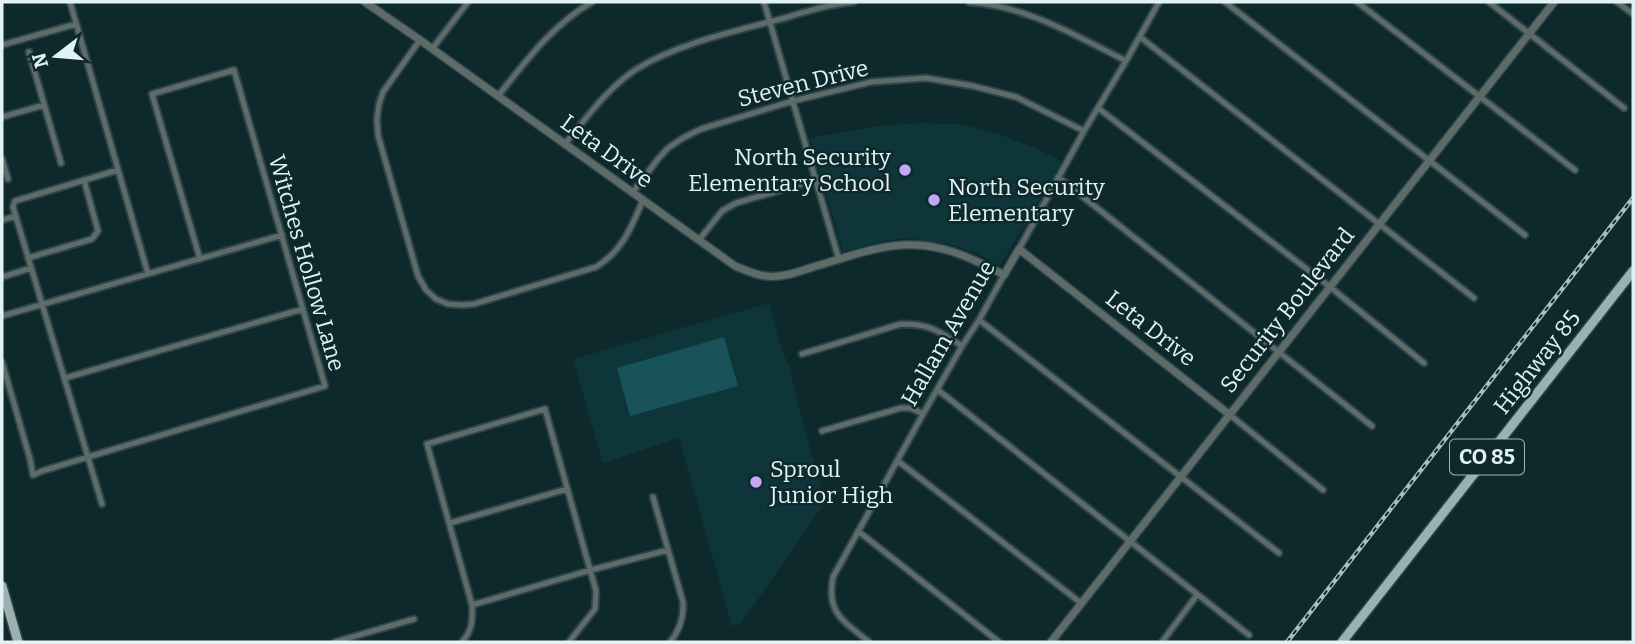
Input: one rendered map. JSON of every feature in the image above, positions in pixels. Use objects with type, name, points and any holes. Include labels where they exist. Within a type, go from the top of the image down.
[{"type":"main road","name":"Highway 85","points":[[1342,642],[1633,271]]},
{"type":"main road","points":[[2,586],[18,642]]},
{"type":"street","points":[[70,2],[148,274]]},
{"type":"street","name":"Leta Drive","points":[[365,2],[699,240],[749,272],[784,276],[886,247],[918,244],[955,252],[1004,275]]},
{"type":"street","points":[[432,48],[468,2]]},
{"type":"street","points":[[498,96],[556,28],[592,2]]},
{"type":"street","points":[[764,2],[839,260]]},
{"type":"street","points":[[565,144],[602,98],[635,71],[683,47],[839,3],[854,2]]},
{"type":"street","points":[[969,2],[1018,12],[1051,23],[1126,61]]},
{"type":"street","name":"Hallam Avenue","points":[[869,642],[841,619],[832,604],[830,592],[833,577],[1083,131],[1159,2]]},
{"type":"street","points":[[1225,2],[1525,235]]},
{"type":"street","points":[[1357,2],[1575,170]]},
{"type":"street","points":[[1489,2],[1624,108]]},
{"type":"street","name":"Security Boulevard","points":[[1051,642],[1554,2]]},
{"type":"street","points":[[1617,2],[1633,14]]},
{"type":"street","points":[[2,45],[76,23]]},
{"type":"street","points":[[1140,37],[1474,298]]},
{"type":"street","points":[[420,40],[383,92],[379,104],[378,135],[418,276],[426,290],[436,299],[449,304],[474,304],[596,267],[608,259],[622,243],[643,200]]},
{"type":"street","points":[[29,52],[61,163]]},
{"type":"street","name":"Witches Hollow Lane","points":[[2,362],[33,475],[325,386],[234,71],[152,94],[200,258]]},
{"type":"street","name":"Steven Drive","points":[[633,192],[668,148],[701,129],[793,101],[871,82],[926,78],[973,86],[1016,97],[1083,131]]},
{"type":"street","points":[[2,117],[44,105]]},
{"type":"street","points":[[1098,108],[1424,363]]},
{"type":"street","points":[[2,159],[8,179]]},
{"type":"street","points":[[102,504],[13,207],[15,201],[118,170]]},
{"type":"street","points":[[1058,177],[1372,426]]},
{"type":"street","points":[[29,258],[92,239],[99,231],[84,180]]},
{"type":"street","points":[[699,240],[722,211],[736,203],[816,180]]},
{"type":"street","points":[[2,220],[16,216]]},
{"type":"street","points":[[2,316],[282,235]]},
{"type":"street","name":"Leta Drive","points":[[1019,249],[1323,490]]},
{"type":"street","points":[[2,277],[31,268]]},
{"type":"street","points":[[65,378],[303,309]]},
{"type":"street","points":[[979,320],[1279,553]]},
{"type":"street","points":[[802,354],[901,324],[930,327],[962,346]]},
{"type":"street","points":[[938,390],[1249,635]]},
{"type":"street","points":[[822,431],[901,408],[911,408],[923,414]]},
{"type":"street","points":[[462,642],[473,623],[472,605],[427,444],[545,409],[596,591],[595,609],[569,642]]},
{"type":"street","points":[[898,461],[1082,603]]},
{"type":"street","points":[[450,523],[568,489]]},
{"type":"street","points":[[653,497],[683,602],[681,623],[670,642]]},
{"type":"street","points":[[858,531],[999,642]]},
{"type":"street","points":[[472,605],[668,550]]},
{"type":"street","points":[[1162,642],[1197,595]]},
{"type":"street","points":[[335,642],[414,619]]},
{"type":"shaded area","name":"North Security Elementary","points":[[961,124],[1001,135],[1062,162],[1000,266],[976,253],[950,244],[906,238],[843,252],[810,138],[878,126]]},
{"type":"shaded area","name":"Sproul Junior High","points":[[769,303],[790,368],[825,502],[741,624],[732,626],[679,438],[603,463],[573,359]]},
{"type":"shaded area","points":[[724,337],[738,386],[630,416],[617,368]]},
{"type":"railway","points":[[1287,642],[1633,198]]},
{"type":"place","name":"North Security Elementary School","points":[[905,170]]},
{"type":"place","name":"North Security Elementary","points":[[934,200]]},
{"type":"place","name":"Sproul Junior High","points":[[756,482]]}]
